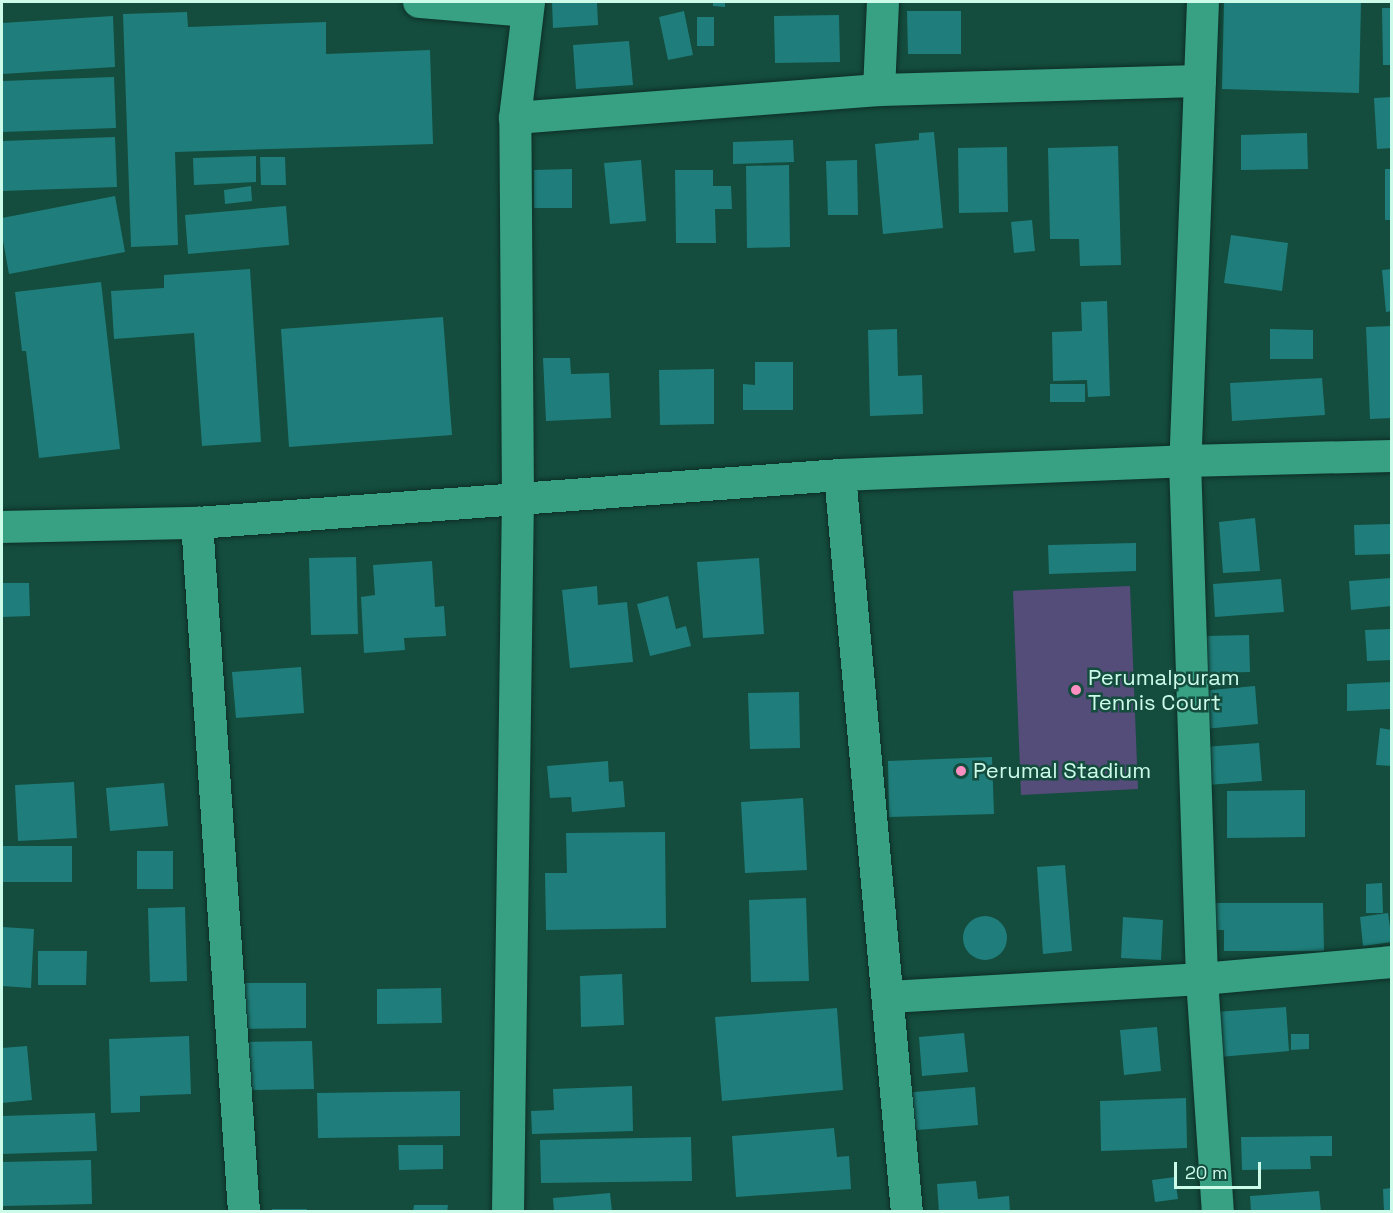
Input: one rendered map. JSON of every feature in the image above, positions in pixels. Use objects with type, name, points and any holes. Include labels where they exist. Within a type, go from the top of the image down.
[{"type":"street","points":[[419,2],[528,6],[515,118],[518,500],[508,1212]]},
{"type":"street","points":[[879,90],[883,2]]},
{"type":"street","points":[[1203,2],[1185,461],[1202,979],[1218,1212]]},
{"type":"street","points":[[515,118],[879,90],[1200,81]]},
{"type":"street","points":[[2,527],[197,523],[840,475],[1185,461],[1392,456]]},
{"type":"street","points":[[840,475],[907,1212]]},
{"type":"street","points":[[197,523],[244,1212]]},
{"type":"street","points":[[889,997],[1202,979],[1392,962]]},
{"type":"shaded area","name":"Perumalpuram Tennis Court","points":[[1130,586],[1138,789],[1021,795],[1013,591]]},
{"type":"building","points":[[552,2],[597,2],[598,25],[553,28]]},
{"type":"building","points":[[713,2],[725,2],[725,7],[713,6]]},
{"type":"building","points":[[1224,2],[1361,2],[1359,93],[1222,89]]},
{"type":"building","points":[[1382,8],[1392,8],[1392,65],[1383,65]]},
{"type":"building","points":[[684,11],[693,55],[668,60],[659,17]]},
{"type":"building","points":[[907,11],[961,11],[961,54],[908,54]]},
{"type":"building","points":[[187,12],[188,27],[326,22],[326,54],[430,50],[433,144],[175,152],[178,245],[131,247],[123,14]]},
{"type":"building","points":[[839,15],[840,62],[775,63],[774,16]]},
{"type":"building","points":[[113,16],[115,67],[2,74],[2,23]]},
{"type":"building","points":[[697,17],[714,17],[714,46],[697,46]]},
{"type":"building","points":[[629,41],[633,85],[576,89],[573,45]]},
{"type":"building","points":[[114,77],[116,128],[2,132],[2,81]]},
{"type":"building","points":[[1392,97],[1392,148],[1377,149],[1374,98]]},
{"type":"building","points":[[934,132],[943,228],[883,234],[875,144],[919,140],[919,133]]},
{"type":"building","points":[[1307,133],[1308,169],[1241,170],[1241,135]]},
{"type":"building","points":[[115,137],[117,187],[2,191],[2,141]]},
{"type":"building","points":[[793,140],[794,162],[733,164],[733,142]]},
{"type":"building","points":[[1118,146],[1121,265],[1080,266],[1079,239],[1050,239],[1048,148]]},
{"type":"building","points":[[1007,147],[1008,212],[959,213],[958,148]]},
{"type":"building","points":[[256,156],[256,182],[194,185],[193,158]]},
{"type":"building","points":[[260,157],[285,157],[286,185],[261,185]]},
{"type":"building","points":[[641,160],[646,221],[610,224],[604,163]]},
{"type":"building","points":[[857,160],[858,215],[828,215],[826,161]]},
{"type":"building","points":[[789,165],[790,247],[747,248],[746,166]]},
{"type":"building","points":[[572,169],[572,208],[534,208],[534,170]]},
{"type":"building","points":[[1385,169],[1392,169],[1392,220],[1385,220]]},
{"type":"building","points":[[675,170],[713,170],[713,186],[731,186],[732,209],[715,209],[716,243],[676,243]]},
{"type":"building","points":[[251,186],[252,201],[225,204],[224,190]]},
{"type":"building","points":[[115,196],[125,252],[9,274],[2,235],[2,218]]},
{"type":"building","points":[[286,206],[289,245],[188,254],[185,215]]},
{"type":"building","points":[[1032,220],[1035,251],[1014,253],[1011,222]]},
{"type":"building","points":[[1231,235],[1288,243],[1282,291],[1224,283]]},
{"type":"building","points":[[250,269],[261,442],[202,446],[194,333],[114,339],[111,291],[164,288],[164,275]]},
{"type":"building","points":[[1392,269],[1392,311],[1386,312],[1382,270]]},
{"type":"building","points":[[101,282],[120,449],[39,458],[26,351],[22,351],[15,292]]},
{"type":"building","points":[[1107,301],[1110,396],[1088,397],[1087,380],[1053,381],[1052,332],[1082,331],[1081,302]]},
{"type":"building","points":[[443,317],[452,435],[289,447],[281,329]]},
{"type":"building","points":[[1392,326],[1392,418],[1370,419],[1366,327]]},
{"type":"building","points":[[897,329],[898,376],[922,375],[923,414],[870,416],[868,330]]},
{"type":"building","points":[[1270,329],[1313,330],[1313,359],[1270,359]]},
{"type":"building","points":[[543,358],[570,358],[571,374],[609,373],[611,418],[546,421]]},
{"type":"building","points":[[755,362],[793,362],[793,410],[743,410],[743,384],[755,385]]},
{"type":"building","points":[[714,369],[714,424],[660,425],[659,370]]},
{"type":"building","points":[[1322,378],[1325,415],[1232,421],[1230,383]]},
{"type":"building","points":[[1050,384],[1085,384],[1085,402],[1050,402]]},
{"type":"building","points":[[1255,518],[1260,571],[1223,573],[1219,522]]},
{"type":"building","points":[[1392,524],[1392,554],[1355,555],[1354,525]]},
{"type":"building","points":[[1136,543],[1136,571],[1049,574],[1048,545]]},
{"type":"building","points":[[356,557],[358,634],[311,635],[309,558]]},
{"type":"building","points":[[759,558],[764,634],[703,638],[697,562]]},
{"type":"building","points":[[432,561],[435,607],[444,606],[446,636],[404,638],[405,650],[364,653],[361,597],[375,595],[373,565]]},
{"type":"building","points":[[1392,578],[1392,606],[1351,610],[1349,581]]},
{"type":"building","points":[[1281,579],[1284,612],[1215,617],[1213,584]]},
{"type":"building","points":[[2,583],[29,583],[30,616],[2,617]]},
{"type":"building","points":[[597,586],[598,605],[627,602],[633,662],[570,668],[562,590]]},
{"type":"building","points":[[668,596],[676,629],[686,626],[691,646],[650,656],[637,604]]},
{"type":"building","points":[[1392,629],[1392,660],[1367,661],[1365,630]]},
{"type":"building","points":[[1249,635],[1250,672],[1207,673],[1206,636]]},
{"type":"building","points":[[301,667],[304,713],[236,718],[232,672]]},
{"type":"building","points":[[1392,682],[1392,709],[1347,711],[1347,684]]},
{"type":"building","points":[[1255,686],[1258,724],[1204,729],[1200,691]]},
{"type":"building","points":[[799,692],[800,748],[750,749],[748,693]]},
{"type":"building","points":[[1380,728],[1392,730],[1392,766],[1376,765]]},
{"type":"building","points":[[1259,743],[1262,781],[1207,785],[1204,747]]},
{"type":"building","points":[[992,757],[994,814],[889,817],[888,761]]},
{"type":"building","points":[[608,761],[609,782],[623,781],[625,807],[572,812],[571,797],[550,798],[547,766]]},
{"type":"building","points":[[74,782],[77,838],[18,841],[15,785]]},
{"type":"building","points":[[164,783],[168,826],[110,831],[106,788]]},
{"type":"building","points":[[1305,790],[1305,837],[1227,838],[1227,791]]},
{"type":"building","points":[[803,798],[807,870],[745,873],[741,802]]},
{"type":"building","points":[[665,832],[666,928],[546,930],[545,873],[567,873],[566,833]]},
{"type":"building","points":[[2,846],[72,846],[72,882],[3,882]]},
{"type":"building","points":[[137,851],[173,851],[173,889],[137,889]]},
{"type":"building","points":[[1065,865],[1072,951],[1043,954],[1037,867]]},
{"type":"building","points":[[1382,883],[1383,913],[1366,913],[1366,884]]},
{"type":"building","points":[[806,898],[809,981],[751,982],[749,900]]},
{"type":"building","points":[[1210,903],[1323,903],[1324,951],[1224,951],[1224,930],[1210,930]]},
{"type":"building","points":[[185,907],[187,981],[150,982],[148,908]]},
{"type":"building","points":[[1388,913],[1392,942],[1363,946],[1360,917]]},
{"type":"building","points":[[985,916],[1000,923],[1007,938],[1000,953],[985,960],[970,953],[963,938],[970,923]]},
{"type":"building","points":[[1123,917],[1163,920],[1161,960],[1121,958]]},
{"type":"building","points":[[2,927],[34,929],[31,988],[2,986]]},
{"type":"building","points":[[38,951],[87,951],[86,985],[38,985]]},
{"type":"building","points":[[622,974],[624,1025],[581,1027],[580,976]]},
{"type":"building","points":[[238,983],[306,983],[306,1028],[239,1029]]},
{"type":"building","points":[[441,988],[442,1023],[377,1024],[377,989]]},
{"type":"building","points":[[1286,1007],[1289,1051],[1219,1057],[1215,1012]]},
{"type":"building","points":[[837,1008],[843,1090],[722,1101],[715,1017]]},
{"type":"building","points":[[1157,1027],[1161,1071],[1124,1075],[1120,1030]]},
{"type":"building","points":[[964,1033],[968,1072],[922,1076],[919,1037]]},
{"type":"building","points":[[1291,1034],[1309,1034],[1309,1049],[1291,1050]]},
{"type":"building","points":[[189,1036],[191,1094],[140,1096],[140,1112],[111,1113],[109,1039]]},
{"type":"building","points":[[312,1041],[314,1089],[246,1090],[245,1042]]},
{"type":"building","points":[[27,1046],[32,1100],[2,1103],[2,1048]]},
{"type":"building","points":[[632,1086],[633,1131],[532,1134],[531,1111],[554,1110],[553,1089]]},
{"type":"building","points":[[975,1087],[978,1125],[905,1131],[902,1093]]},
{"type":"building","points":[[460,1091],[460,1136],[318,1138],[317,1093]]},
{"type":"building","points":[[1186,1098],[1187,1148],[1101,1151],[1100,1101]]},
{"type":"building","points":[[95,1113],[97,1151],[2,1154],[2,1116]]},
{"type":"building","points":[[834,1128],[837,1157],[849,1156],[851,1189],[736,1197],[732,1136]]},
{"type":"building","points":[[1332,1136],[1332,1156],[1310,1156],[1311,1169],[1242,1170],[1241,1137]]},
{"type":"building","points":[[691,1137],[692,1181],[541,1183],[540,1140]]},
{"type":"building","points":[[398,1145],[443,1145],[443,1169],[399,1170]]},
{"type":"building","points":[[91,1160],[92,1204],[2,1206],[2,1162]]},
{"type":"building","points":[[1175,1177],[1178,1199],[1155,1202],[1152,1180]]},
{"type":"building","points":[[976,1181],[978,1199],[1009,1196],[1010,1212],[939,1212],[937,1184]]},
{"type":"building","points":[[1392,1188],[1392,1212],[1384,1212],[1383,1189]]},
{"type":"building","points":[[1319,1191],[1321,1212],[1251,1212],[1250,1196]]},
{"type":"building","points":[[610,1193],[612,1212],[554,1212],[553,1198]]},
{"type":"building","points":[[414,1205],[448,1205],[447,1212],[413,1212]]},
{"type":"building","points":[[272,1209],[307,1209],[307,1212],[272,1212]]},
{"type":"place","name":"Perumalpuram Tennis Court","points":[[1076,690]]},
{"type":"place","name":"Perumal Stadium","points":[[961,771]]}]
